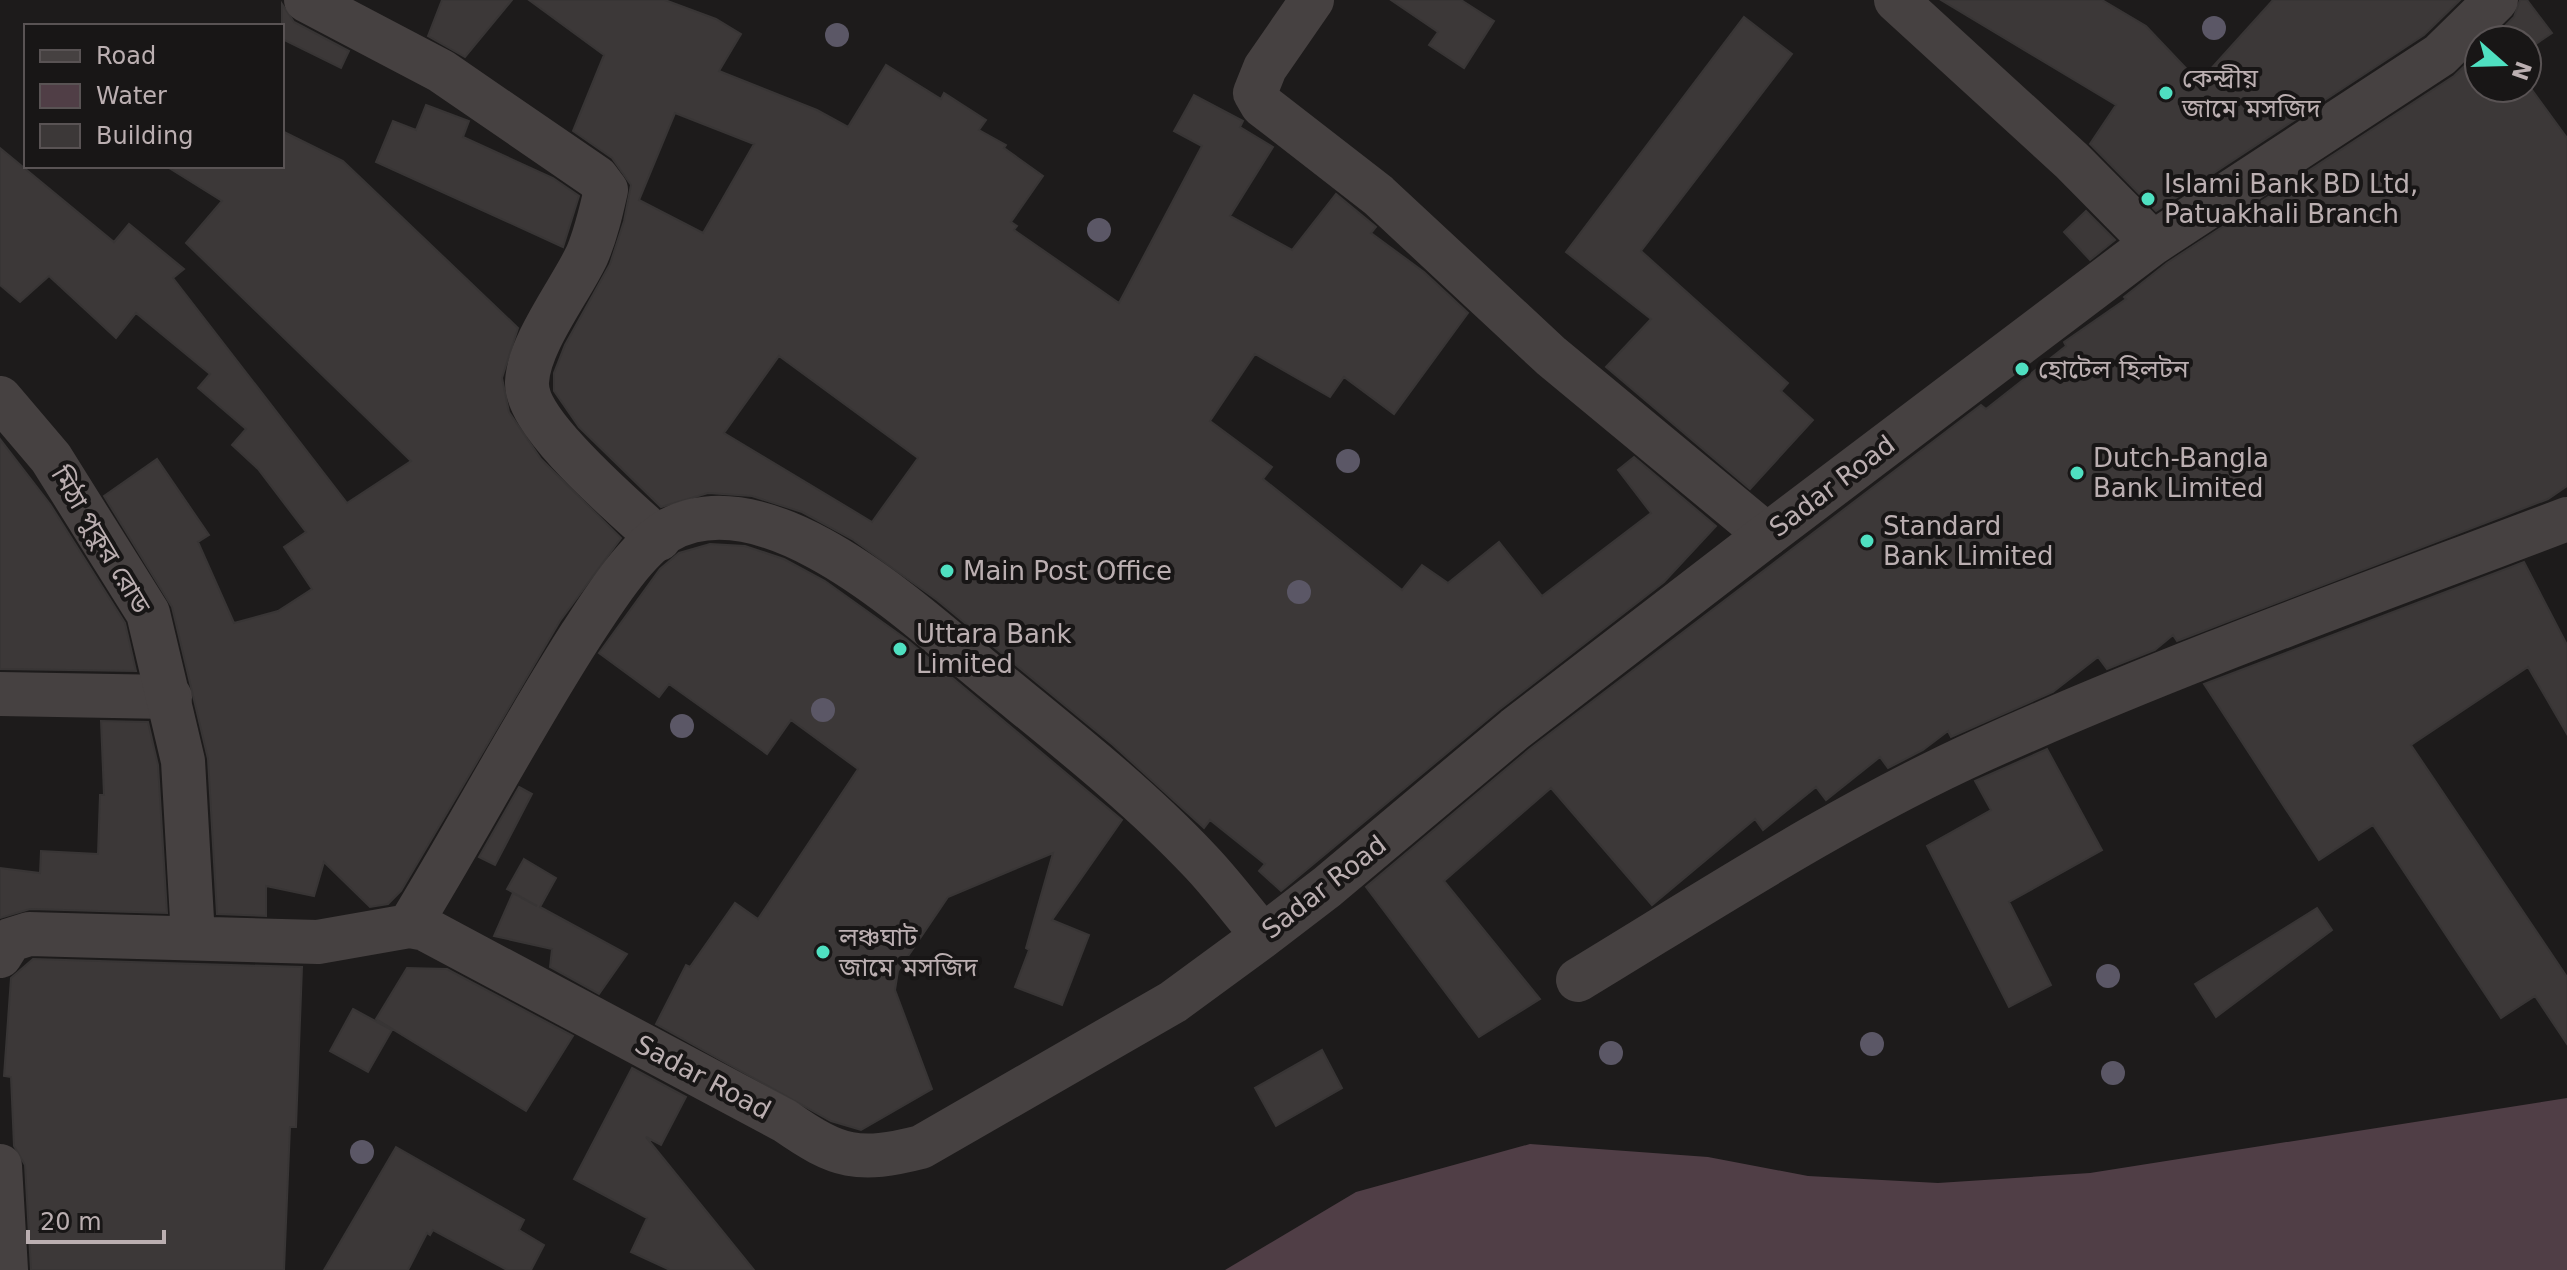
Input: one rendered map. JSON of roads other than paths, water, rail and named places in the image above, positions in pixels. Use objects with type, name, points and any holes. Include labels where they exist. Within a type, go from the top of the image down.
[{"type":"street","points":[[306,0],[441,71],[597,178],[606,190],[588,252],[533,358],[526,384],[542,422],[567,452],[659,539]]},
{"type":"street","points":[[1312,0],[1265,68],[1255,93],[1262,105],[1378,195],[1551,356],[1767,535]]},
{"type":"street","points":[[1896,0],[2061,151],[2153,243]]},
{"type":"street","name":"Sadar Road","points":[[409,926],[425,929],[785,1121],[810,1139],[840,1152],[874,1159],[921,1147],[1173,1002],[1327,887],[1515,729],[1767,535],[2153,243],[2440,55],[2496,0]]},
{"type":"street","name":"মিঠা পুকুর রোড","points":[[0,398],[51,458],[148,613],[183,761],[193,937]]},
{"type":"street","points":[[3,945],[29,934],[318,942],[409,926],[553,678],[608,594],[667,532],[701,519],[730,519],[800,539],[867,575],[1116,780],[1201,862],[1263,936]]},
{"type":"street","points":[[1578,980],[1818,834],[1981,751],[2212,656],[2567,519]]},
{"type":"street","points":[[0,694],[170,697]]},
{"type":"street","points":[[0,1166],[6,1270]]},
{"type":"water","points":[[2567,1098],[2567,1270],[1225,1270],[1356,1192],[1530,1144],[1708,1157],[1808,1176],[1938,1183],[2090,1173]]},
{"type":"place","name":"কেন্দ্রীয় জামে মসজিদ","points":[[2166,93]]},
{"type":"place","name":"Islami Bank BD Ltd, Patuakhali Branch","points":[[2148,199]]},
{"type":"place","name":"হোটেল হিলটন","points":[[2022,369]]},
{"type":"place","name":"Dutch-Bangla Bank Limited","points":[[2077,473]]},
{"type":"place","name":"Standard Bank Limited","points":[[1867,541]]},
{"type":"place","name":"Main Post Office","points":[[947,571]]},
{"type":"place","name":"Uttara Bank Limited","points":[[900,649]]},
{"type":"place","name":"লঞ্চঘাট জামে মসজিদ","points":[[823,952]]}]
